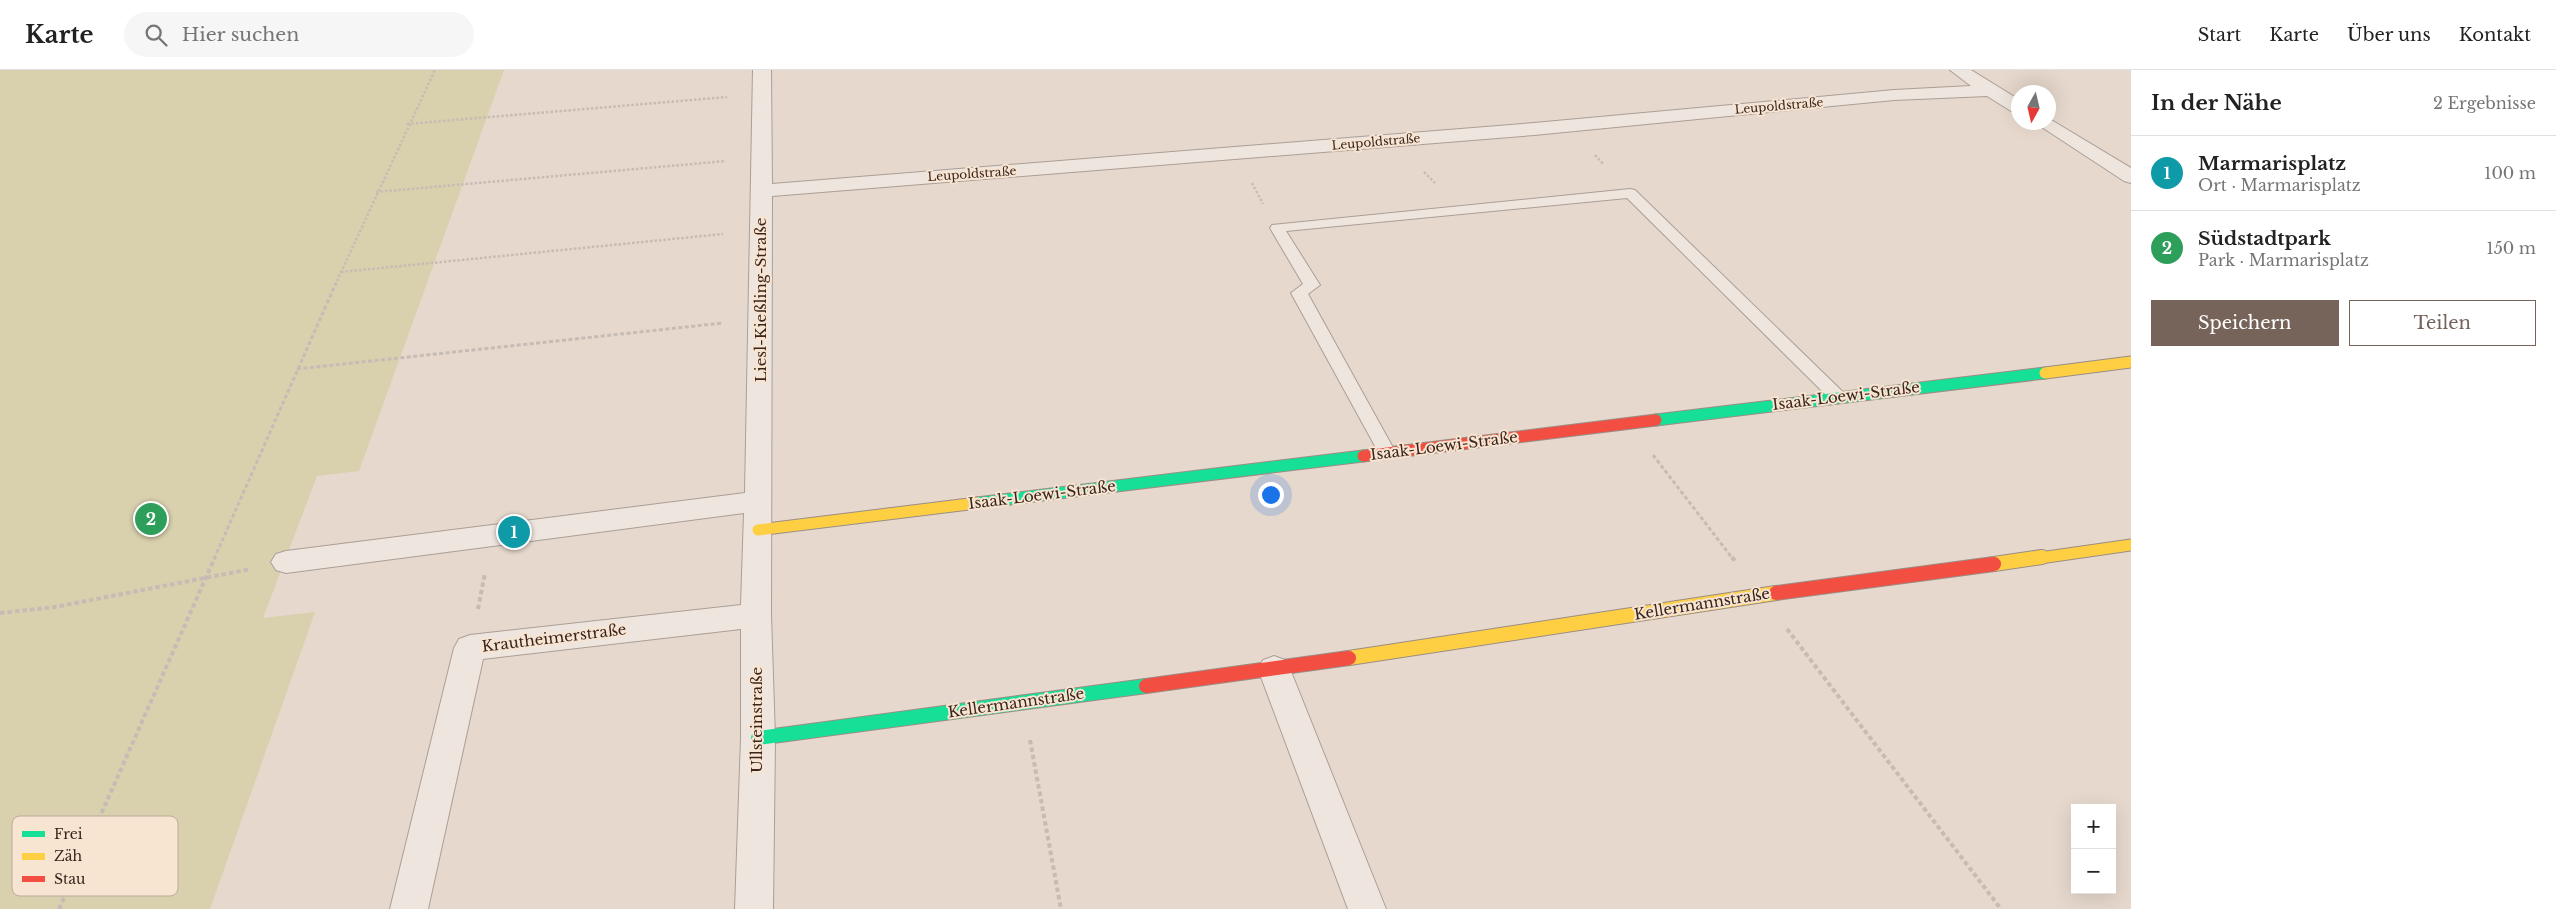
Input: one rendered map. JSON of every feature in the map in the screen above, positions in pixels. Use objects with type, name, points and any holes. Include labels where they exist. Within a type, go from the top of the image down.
[{"type":"street","name":"Liesl-Kießling-Straße","points":[[758,516],[762,70]]},
{"type":"street","points":[[1959,70],[2011,103]]},
{"type":"street","name":"Leupoldstraße","points":[[761,191],[1567,126],[1894,95],[1990,90]]},
{"type":"street","points":[[2056,130],[2131,177]]},
{"type":"street","name":"Isaak-Loewi-Straße","points":[[758,516],[1387,452],[2131,362]]},
{"type":"street","points":[[286,562],[493,536],[758,516]]},
{"type":"street","name":"Ullsteinstraße","points":[[754,909],[758,738],[756,615],[758,516]]},
{"type":"street","name":"Kellermannstraße","points":[[758,738],[1274,669],[1761,595],[2131,545]]},
{"type":"street","name":"Krautheimerstraße","points":[[409,909],[470,648],[756,615]]},
{"type":"street","points":[[1274,669],[1367,909]]},
{"type":"lane","points":[[1387,452],[1299,293],[1312,284],[1278,228],[1630,193],[1838,397]]},
{"type":"path","points":[[100,816],[251,480],[297,369],[376,192],[435,70]]},
{"type":"path","points":[[408,124],[762,94]]},
{"type":"path","points":[[1567,126],[1630,193]]},
{"type":"path","points":[[1392,140],[1416,172],[1426,172],[1458,210]]},
{"type":"path","points":[[1234,153],[1278,228]]},
{"type":"path","points":[[376,192],[762,158]]},
{"type":"path","points":[[341,272],[761,230]]},
{"type":"path","points":[[297,369],[761,318]]},
{"type":"path","points":[[1629,423],[2001,909]]},
{"type":"path","points":[[470,648],[493,536]]},
{"type":"path","points":[[0,613],[55,607],[286,562]]},
{"type":"path","points":[[1023,702],[1061,909]]},
{"type":"path","points":[[59,909],[65,896]]},
{"type":"shaded area","points":[[0,70],[504,70],[359,471],[317,476],[263,618],[315,612],[210,909],[0,909]]},
{"type":"traffic: fast","points":[[1656,420],[2045,373]]},
{"type":"traffic: fast","points":[[977,503],[1363,456]]},
{"type":"traffic: fast","points":[[758,738],[1146,686]]},
{"type":"traffic: slow","points":[[2045,373],[2131,362]]},
{"type":"traffic: slow","points":[[758,530],[977,503]]},
{"type":"traffic: slow","points":[[1994,564],[2131,545]]},
{"type":"traffic: slow","points":[[1349,658],[1776,593]]},
{"type":"traffic: jam","points":[[1363,456],[1656,420]]},
{"type":"traffic: jam","points":[[1776,593],[1994,564]]},
{"type":"traffic: jam","points":[[1146,686],[1349,658]]},
{"type":"place","name":"Südstadtpark","points":[[151,519]]},
{"type":"place","name":"Marmarisplatz","points":[[514,532]]}]
